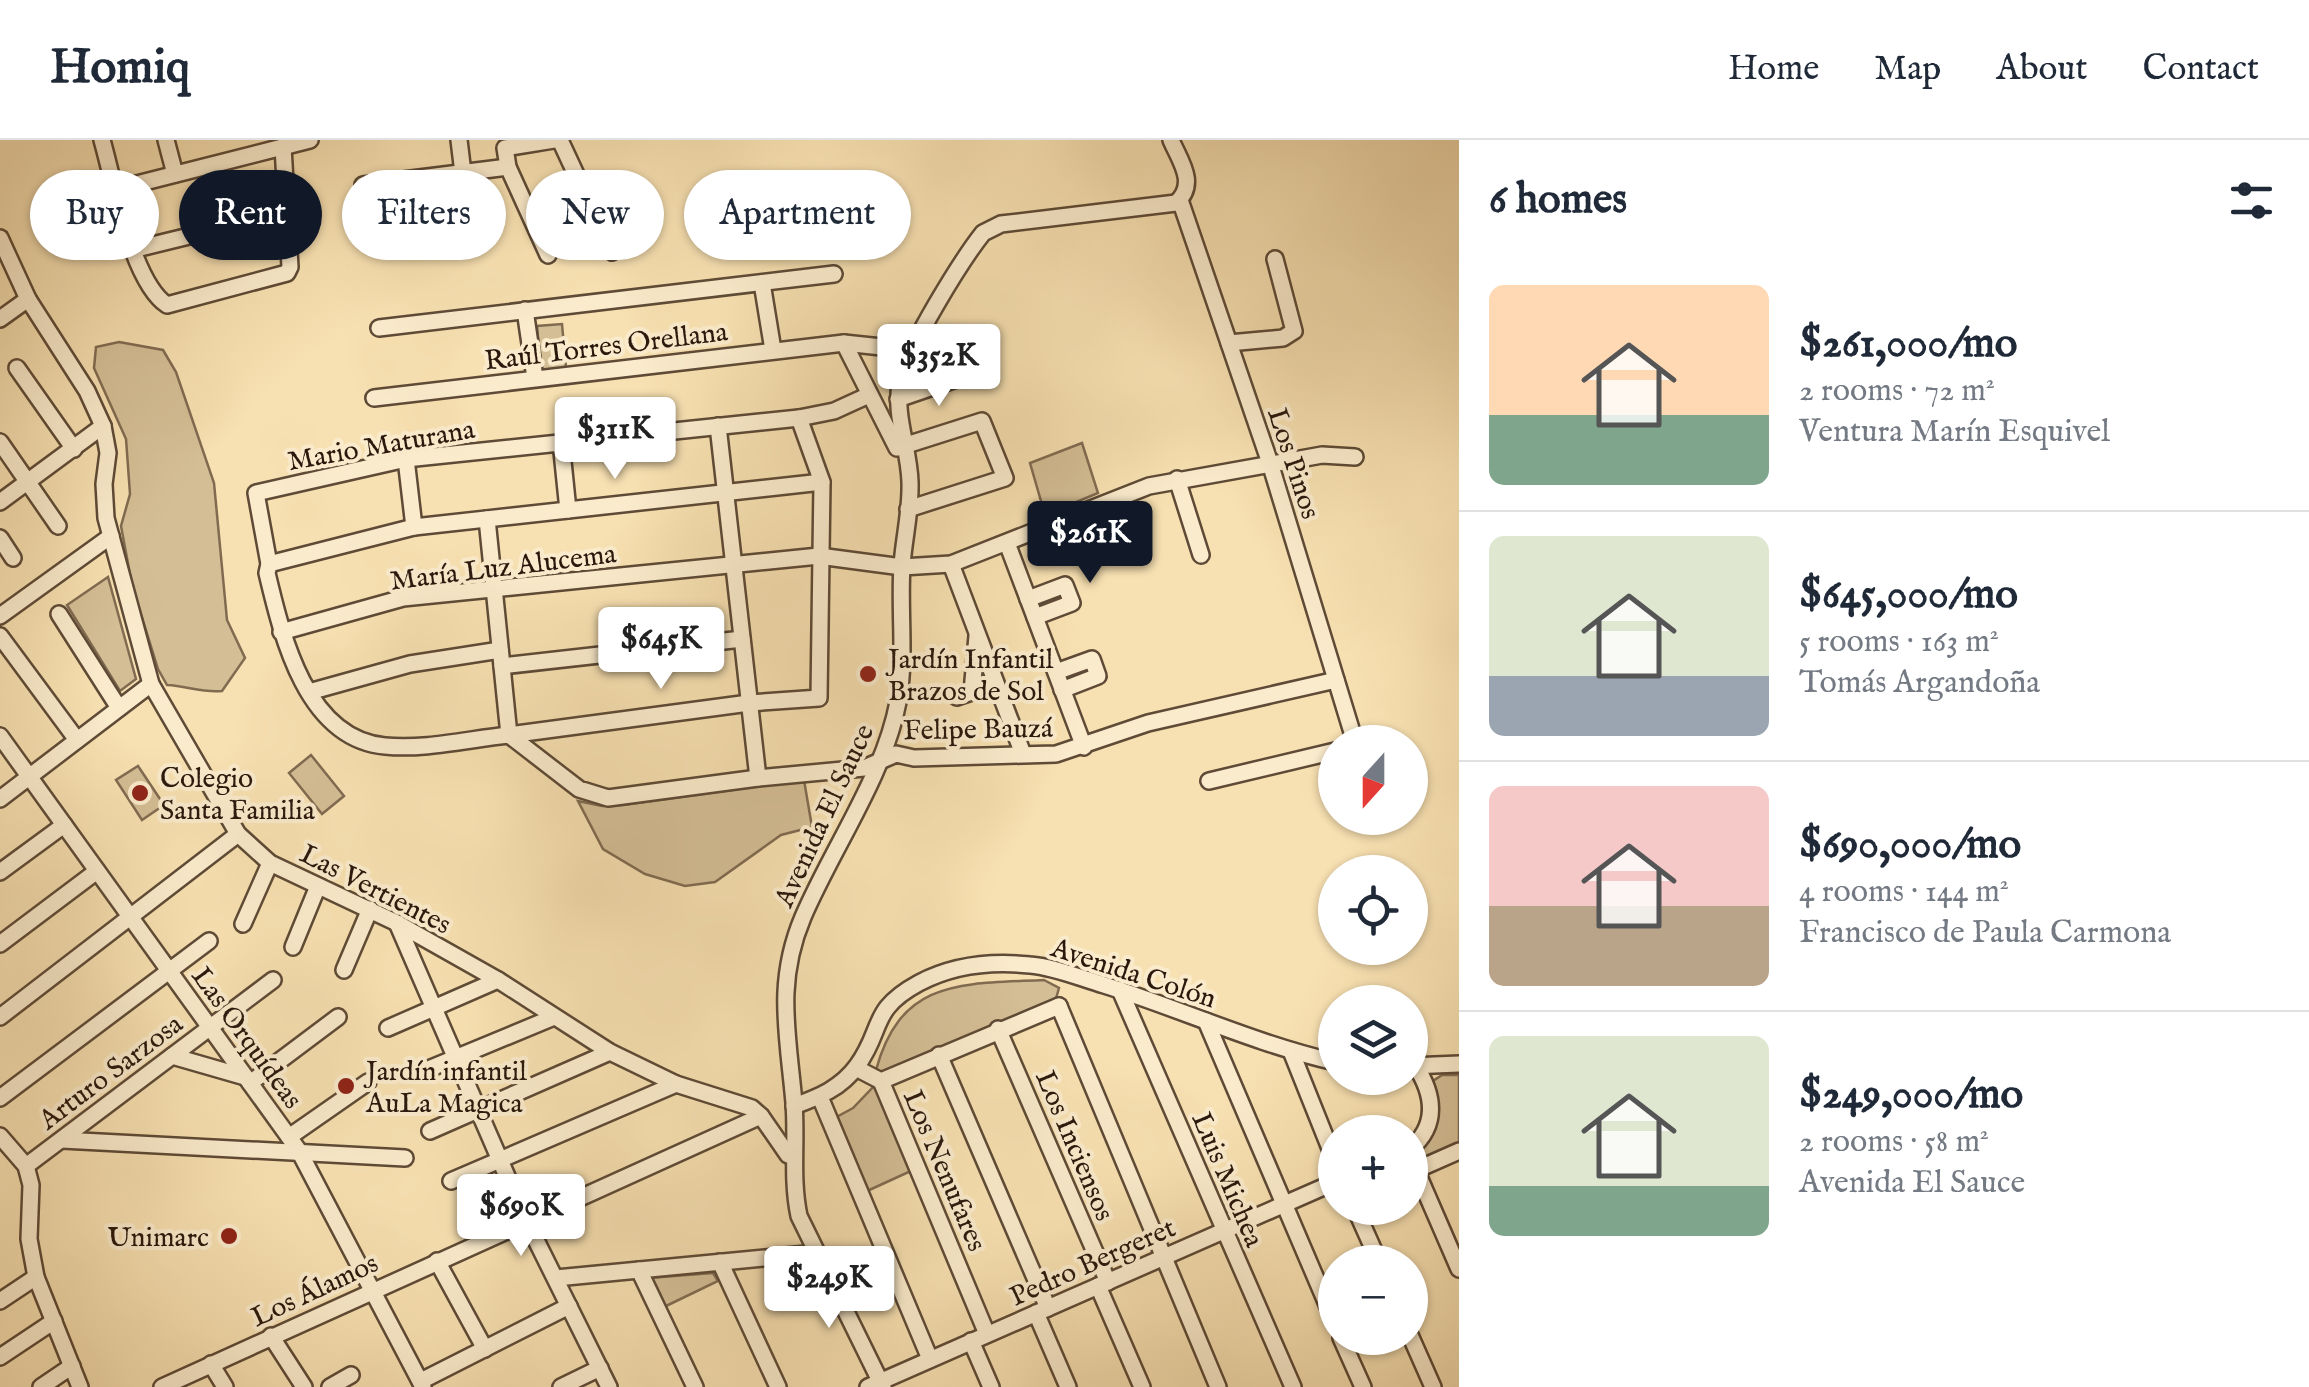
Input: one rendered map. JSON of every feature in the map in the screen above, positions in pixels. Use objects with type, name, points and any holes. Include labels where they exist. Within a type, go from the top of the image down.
[{"type":"street","points":[[102,140],[111,170]]},
{"type":"street","points":[[166,140],[175,174]]},
{"type":"street","points":[[231,140],[236,158]]},
{"type":"street","points":[[458,140],[462,170]]},
{"type":"street","points":[[526,207],[504,148],[557,140],[572,170]]},
{"type":"street","points":[[1170,140],[1188,181],[1180,200]]},
{"type":"street","points":[[159,178],[297,143],[293,170]]},
{"type":"street","points":[[480,170],[508,167]]},
{"type":"street","name":"Los Pinos","points":[[1180,200],[1270,463],[1350,725]]},
{"type":"street","name":"Avenida El Sauce","points":[[877,1385],[799,1216],[783,994],[787,966],[803,916],[881,759],[896,713],[901,680],[902,567],[910,478],[898,400],[910,350],[988,229],[1002,224],[1172,205],[1180,200]]},
{"type":"street","name":"Las Vertientes","points":[[0,238],[28,299],[87,391],[103,426],[108,453],[104,484],[106,518],[151,684],[238,834],[270,863],[397,923],[498,980],[610,1052],[676,1084],[752,1108],[761,1116]]},
{"type":"street","points":[[1229,342],[1283,338],[1294,331],[1274,259]]},
{"type":"street","points":[[137,260],[158,299],[168,305],[287,273],[289,260]]},
{"type":"street","points":[[379,328],[834,274]]},
{"type":"street","points":[[762,283],[773,350]]},
{"type":"street","points":[[0,319],[28,299]]},
{"type":"street","points":[[526,310],[535,378]]},
{"type":"street","points":[[844,344],[896,448],[982,421],[1006,478],[908,509]]},
{"type":"street","name":"Raúl Torres Orellana","points":[[374,398],[773,350],[844,344],[910,350]]},
{"type":"street","points":[[17,368],[74,449]]},
{"type":"street","points":[[898,400],[965,376]]},
{"type":"street","name":"Mario Maturana","points":[[269,564],[256,493],[406,459],[799,418],[834,410],[869,395]]},
{"type":"street","points":[[799,418],[822,482],[819,698],[402,746],[367,743],[335,725],[309,692],[281,632],[267,573],[269,564],[414,527],[822,482]]},
{"type":"street","points":[[0,502],[103,426]]},
{"type":"street","points":[[718,426],[758,778]]},
{"type":"street","points":[[0,442],[58,526]]},
{"type":"street","points":[[561,442],[568,510]]},
{"type":"street","name":"María Luz Alucema","points":[[281,632],[403,598],[819,556],[902,567],[951,564],[1148,486],[1322,455],[1355,458]]},
{"type":"street","points":[[406,459],[414,527]]},
{"type":"street","points":[[1176,479],[1202,555]]},
{"type":"street","points":[[487,519],[509,735]]},
{"type":"street","points":[[0,616],[111,536]]},
{"type":"street","points":[[0,538],[13,558]]},
{"type":"street","points":[[1007,544],[1084,747]]},
{"type":"street","points":[[951,564],[1023,754]]},
{"type":"street","points":[[1028,599],[1065,585],[1072,603],[1035,617]]},
{"type":"street","points":[[59,614],[119,708]]},
{"type":"street","points":[[978,631],[965,694],[1001,692]]},
{"type":"street","points":[[0,636],[77,740]]},
{"type":"street","points":[[309,692],[410,664],[742,640]]},
{"type":"street","points":[[1056,672],[1092,659],[1098,676],[1062,690]]},
{"type":"street","name":"Felipe Bauzá","points":[[509,735],[578,789],[593,796],[616,798],[864,768],[896,754],[914,758],[1056,754],[1148,723],[1336,680]]},
{"type":"street","points":[[0,799],[151,684]]},
{"type":"street","name":"Las Orquídeas","points":[[0,736],[294,1144],[422,1384]]},
{"type":"street","points":[[1209,781],[1318,754]]},
{"type":"street","points":[[0,872],[64,824]]},
{"type":"street","points":[[0,1017],[238,834]]},
{"type":"street","points":[[243,924],[270,863]]},
{"type":"street","points":[[0,944],[97,871]]},
{"type":"street","points":[[293,947],[318,886]]},
{"type":"street","points":[[344,970],[370,909]]},
{"type":"street","points":[[397,923],[526,1220],[609,1387]]},
{"type":"street","points":[[0,1098],[209,941]]},
{"type":"street","name":"Avenida Colón","points":[[794,1106],[820,1097],[856,1068],[883,1011],[905,992],[960,968],[991,964],[1030,965],[1064,973],[1318,1058]]},
{"type":"street","points":[[1064,973],[1059,1006],[1218,1387]]},
{"type":"street","name":"Arturo Sarzosa","points":[[26,1166],[272,980]]},
{"type":"street","points":[[388,1028],[498,980]]},
{"type":"street","name":"Luis Michea","points":[[1120,990],[1292,1387]]},
{"type":"street","points":[[856,1068],[881,1080],[1059,1006]]},
{"type":"street","points":[[419,1073],[554,1016]]},
{"type":"street","points":[[172,1056],[248,1080],[338,1017]]},
{"type":"street","points":[[1206,1020],[1318,1284]]},
{"type":"street","name":"Los Inciensos","points":[[998,1029],[1142,1387]]},
{"type":"street","points":[[1291,1051],[1318,1118]]},
{"type":"street","points":[[430,1131],[610,1052]]},
{"type":"street","points":[[938,1055],[1042,1310],[1068,1387]]},
{"type":"street","points":[[1428,1065],[1459,1064]]},
{"type":"street","name":"Los Nenufares","points":[[881,1080],[987,1334]]},
{"type":"street","points":[[294,1144],[368,1082]]},
{"type":"street","points":[[451,1182],[676,1084]]},
{"type":"street","points":[[1428,1089],[1432,1112],[1428,1126]]},
{"type":"street","points":[[820,1097],[930,1359]]},
{"type":"street","points":[[761,1116],[788,1155],[794,1157]]},
{"type":"street","name":"Los Álamos","points":[[162,1387],[761,1116]]},
{"type":"street","points":[[0,1136],[26,1166],[32,1185],[28,1239],[36,1277],[80,1387]]},
{"type":"street","points":[[62,1140],[294,1144],[405,1158]]},
{"type":"street","points":[[1428,1156],[1459,1151]]},
{"type":"street","points":[[1428,1187],[1451,1229],[1459,1268]]},
{"type":"street","name":"Pedro Bergeret","points":[[877,1385],[1318,1190]]},
{"type":"street","points":[[556,1278],[816,1254]]},
{"type":"street","points":[[436,1260],[484,1349]]},
{"type":"street","points":[[720,1262],[778,1387]]},
{"type":"street","points":[[639,1270],[694,1387]]},
{"type":"street","points":[[0,1301],[36,1277]]},
{"type":"street","points":[[422,1384],[569,1306]]},
{"type":"street","points":[[0,1357],[54,1321]]},
{"type":"street","points":[[271,1336],[304,1387]]},
{"type":"street","points":[[971,1341],[991,1387]]},
{"type":"street","points":[[1349,1355],[1363,1387]]},
{"type":"street","points":[[1418,1355],[1432,1387]]},
{"type":"street","points":[[212,1364],[225,1387]]},
{"type":"street","points":[[41,1387],[72,1366]]},
{"type":"street","points":[[561,1387],[600,1368]]},
{"type":"street","points":[[330,1387],[350,1375]]},
{"type":"shaded area","points":[[562,324],[566,368],[541,371],[537,326]]},
{"type":"shaded area","points":[[119,342],[163,350],[176,372],[214,483],[227,620],[245,658],[222,691],[167,685],[158,669],[132,585],[121,526],[130,494],[126,439],[94,368],[96,347]]},
{"type":"shaded area","points":[[1082,443],[1098,493],[1045,515],[1030,463]]},
{"type":"shaded area","points":[[108,577],[136,679],[120,691],[67,605]]},
{"type":"shaded area","points":[[311,755],[344,796],[322,814],[289,773]]},
{"type":"shaded area","name":"Colegio Santa Familia","points":[[138,766],[164,805],[142,820],[116,780]]},
{"type":"shaded area","points":[[804,780],[812,827],[781,835],[715,882],[685,886],[645,874],[603,849],[578,801],[623,805]]},
{"type":"shaded area","points":[[1044,980],[1059,988],[1055,1002],[884,1076],[876,1070],[887,1040],[901,1018],[919,1002],[961,986]]},
{"type":"shaded area","points":[[1442,1075],[1459,1075],[1459,1147],[1428,1159],[1428,1137],[1436,1119],[1433,1081]]},
{"type":"shaded area","points":[[877,1083],[913,1170],[865,1192],[831,1120],[853,1108]]},
{"type":"shaded area","points":[[713,1273],[718,1281],[664,1307],[648,1278]]},
{"type":"place","name":"Jardín Infantil Brazos de Sol","points":[[868,674]]},
{"type":"place","name":"Colegio Santa Familia","points":[[140,793]]},
{"type":"place","name":"Jardín infantil AuLa Magica","points":[[346,1086]]},
{"type":"place","name":"Unimarc","points":[[229,1236]]}]
